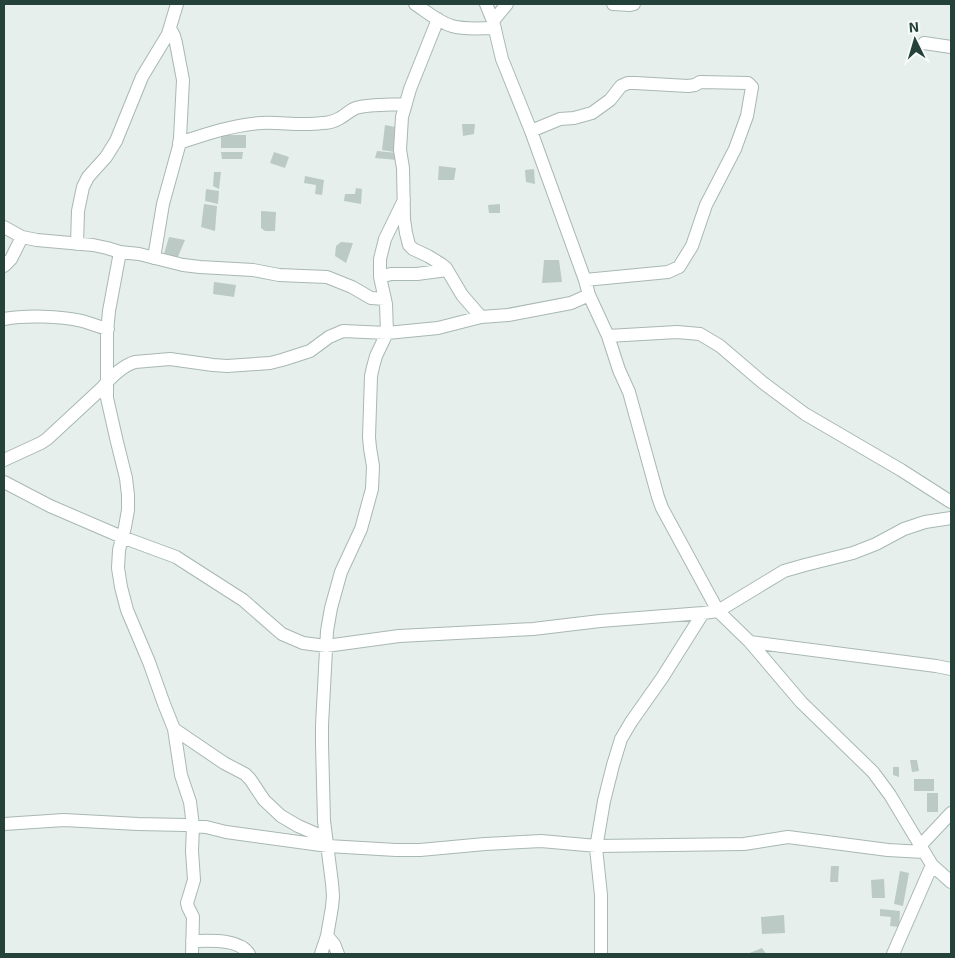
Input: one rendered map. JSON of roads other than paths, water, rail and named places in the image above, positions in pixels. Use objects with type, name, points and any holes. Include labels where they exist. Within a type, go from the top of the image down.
[{"type":"street","points":[[77,244],[78,211],[85,182],[106,157],[116,141],[142,77],[165,40],[177,4]]},
{"type":"street","points":[[415,4],[451,26],[470,28],[494,24],[507,4]]},
{"type":"street","points":[[486,4],[494,24],[502,59],[531,131],[589,295],[608,336],[619,370],[629,392],[660,503],[718,611],[750,642],[801,702],[873,772],[890,795],[932,865],[951,882]]},
{"type":"street","points":[[612,4],[634,4]]},
{"type":"street","points":[[438,19],[410,89],[402,117],[400,150],[403,168],[406,233],[411,247],[441,264],[447,270],[462,295],[481,318]]},
{"type":"street","points":[[154,258],[163,204],[179,143],[183,80],[176,43],[170,28]]},
{"type":"street","points":[[924,43],[951,47]]},
{"type":"street","points":[[531,131],[560,118],[574,118],[592,113],[610,100],[621,86],[628,83],[688,86],[700,82],[748,84],[752,86],[747,116],[735,149],[706,204],[692,246],[679,267],[668,272],[585,280]]},
{"type":"street","points":[[179,143],[233,127],[259,123],[303,125],[332,122],[350,110],[359,107],[406,104]]},
{"type":"street","points":[[321,954],[327,936],[333,896],[324,821],[322,725],[327,631],[341,572],[361,529],[372,489],[373,466],[369,437],[372,367],[387,333],[385,300],[380,277],[380,259],[385,239],[404,200]]},
{"type":"street","points":[[4,227],[22,237],[107,248],[200,268],[253,270],[280,275],[327,277],[371,298],[385,300]]},
{"type":"street","points":[[4,266],[11,259],[22,237]]},
{"type":"street","points":[[120,252],[108,329],[107,381],[107,398],[126,478],[128,510],[126,527],[119,550],[118,568],[127,610],[150,662],[174,729],[181,774],[188,796],[193,826],[194,880],[187,903],[192,917],[192,954]]},
{"type":"street","points":[[380,277],[391,274],[417,274],[447,270]]},
{"type":"street","points":[[4,460],[47,439],[102,388],[107,381],[135,362],[170,359],[227,366],[270,363],[310,351],[329,337],[343,331],[387,333],[438,328],[481,318],[571,303],[589,295]]},
{"type":"street","points":[[4,319],[30,317],[68,318],[108,329]]},
{"type":"street","points":[[608,336],[678,332],[700,334],[720,346],[762,382],[805,414],[901,470],[951,502]]},
{"type":"street","points":[[4,482],[50,506],[122,537],[162,551],[188,564],[243,600],[282,634],[302,643],[326,646],[399,636],[533,629],[718,611],[784,571],[853,553],[876,544],[911,526],[951,518]]},
{"type":"street","points":[[602,954],[597,846],[604,801],[621,739],[703,613]]},
{"type":"street","points":[[750,642],[951,669]]},
{"type":"street","points":[[174,729],[224,764],[245,774],[264,800],[286,819],[327,842]]},
{"type":"street","points":[[4,824],[64,820],[193,826],[226,832],[396,850],[541,842],[597,846],[744,844],[788,837],[888,850],[922,849],[951,813]]},
{"type":"street","points":[[893,954],[932,865]]},
{"type":"street","points":[[327,936],[334,944],[338,954]]},
{"type":"street","points":[[192,941],[230,942],[241,946],[249,954]]}]
